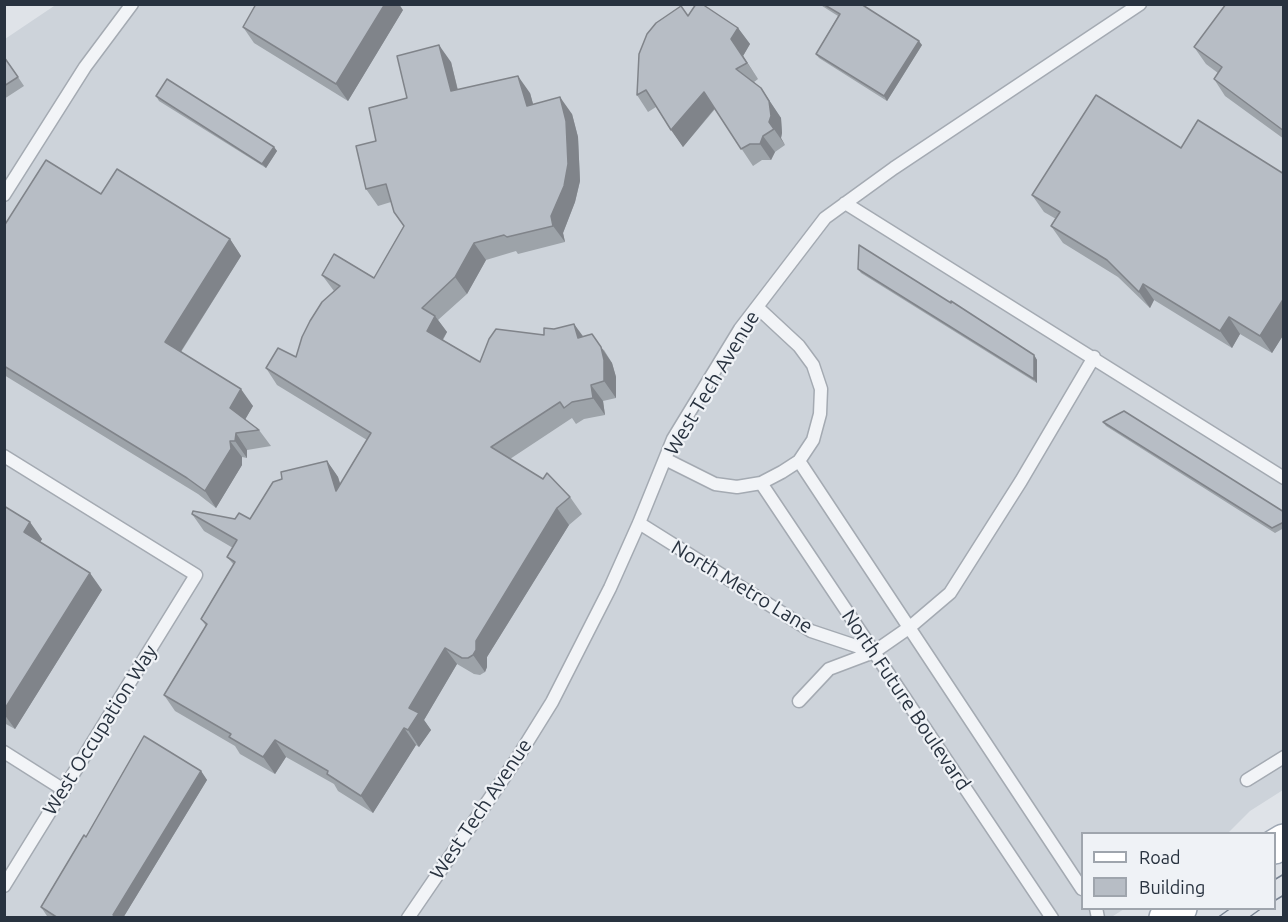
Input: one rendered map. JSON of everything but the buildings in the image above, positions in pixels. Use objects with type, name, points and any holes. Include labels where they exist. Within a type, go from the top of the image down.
[{"type":"lane","points":[[4,195],[86,67],[132,4]]},
{"type":"lane","name":"West Tech Avenue","points":[[408,918],[516,760],[552,702],[610,588],[679,429],[740,329],[825,218],[1140,4]]},
{"type":"lane","points":[[845,203],[1284,478]]},
{"type":"lane","points":[[665,459],[715,484],[737,487],[761,483],[799,461],[813,440],[820,414],[821,389],[813,365],[799,346],[757,307]]},
{"type":"lane","points":[[799,701],[829,669],[874,652],[910,627],[950,593],[1021,481],[1094,357]]},
{"type":"lane","name":"West Occupation Way","points":[[4,456],[196,575],[4,886]]},
{"type":"lane","points":[[799,461],[1081,885]]},
{"type":"lane","name":"North Future Boulevard","points":[[761,483],[1052,918]]},
{"type":"lane","name":"North Metro Lane","points":[[639,523],[811,631],[874,652]]},
{"type":"lane","points":[[4,752],[64,790]]},
{"type":"lane","points":[[1247,780],[1284,757]]},
{"type":"shaded area","points":[[57,4],[1283,5],[1283,790],[1250,811],[1229,832],[1081,832],[1081,910],[1122,910],[1110,918],[5,918],[5,39]]},
{"type":"tram line","points":[[1276,879],[1284,874]]},
{"type":"tram line","points":[[1276,900],[1284,895]]},
{"type":"tram line","points":[[1217,918],[1228,910]]},
{"type":"tram line","points":[[1248,918],[1259,910]]}]
